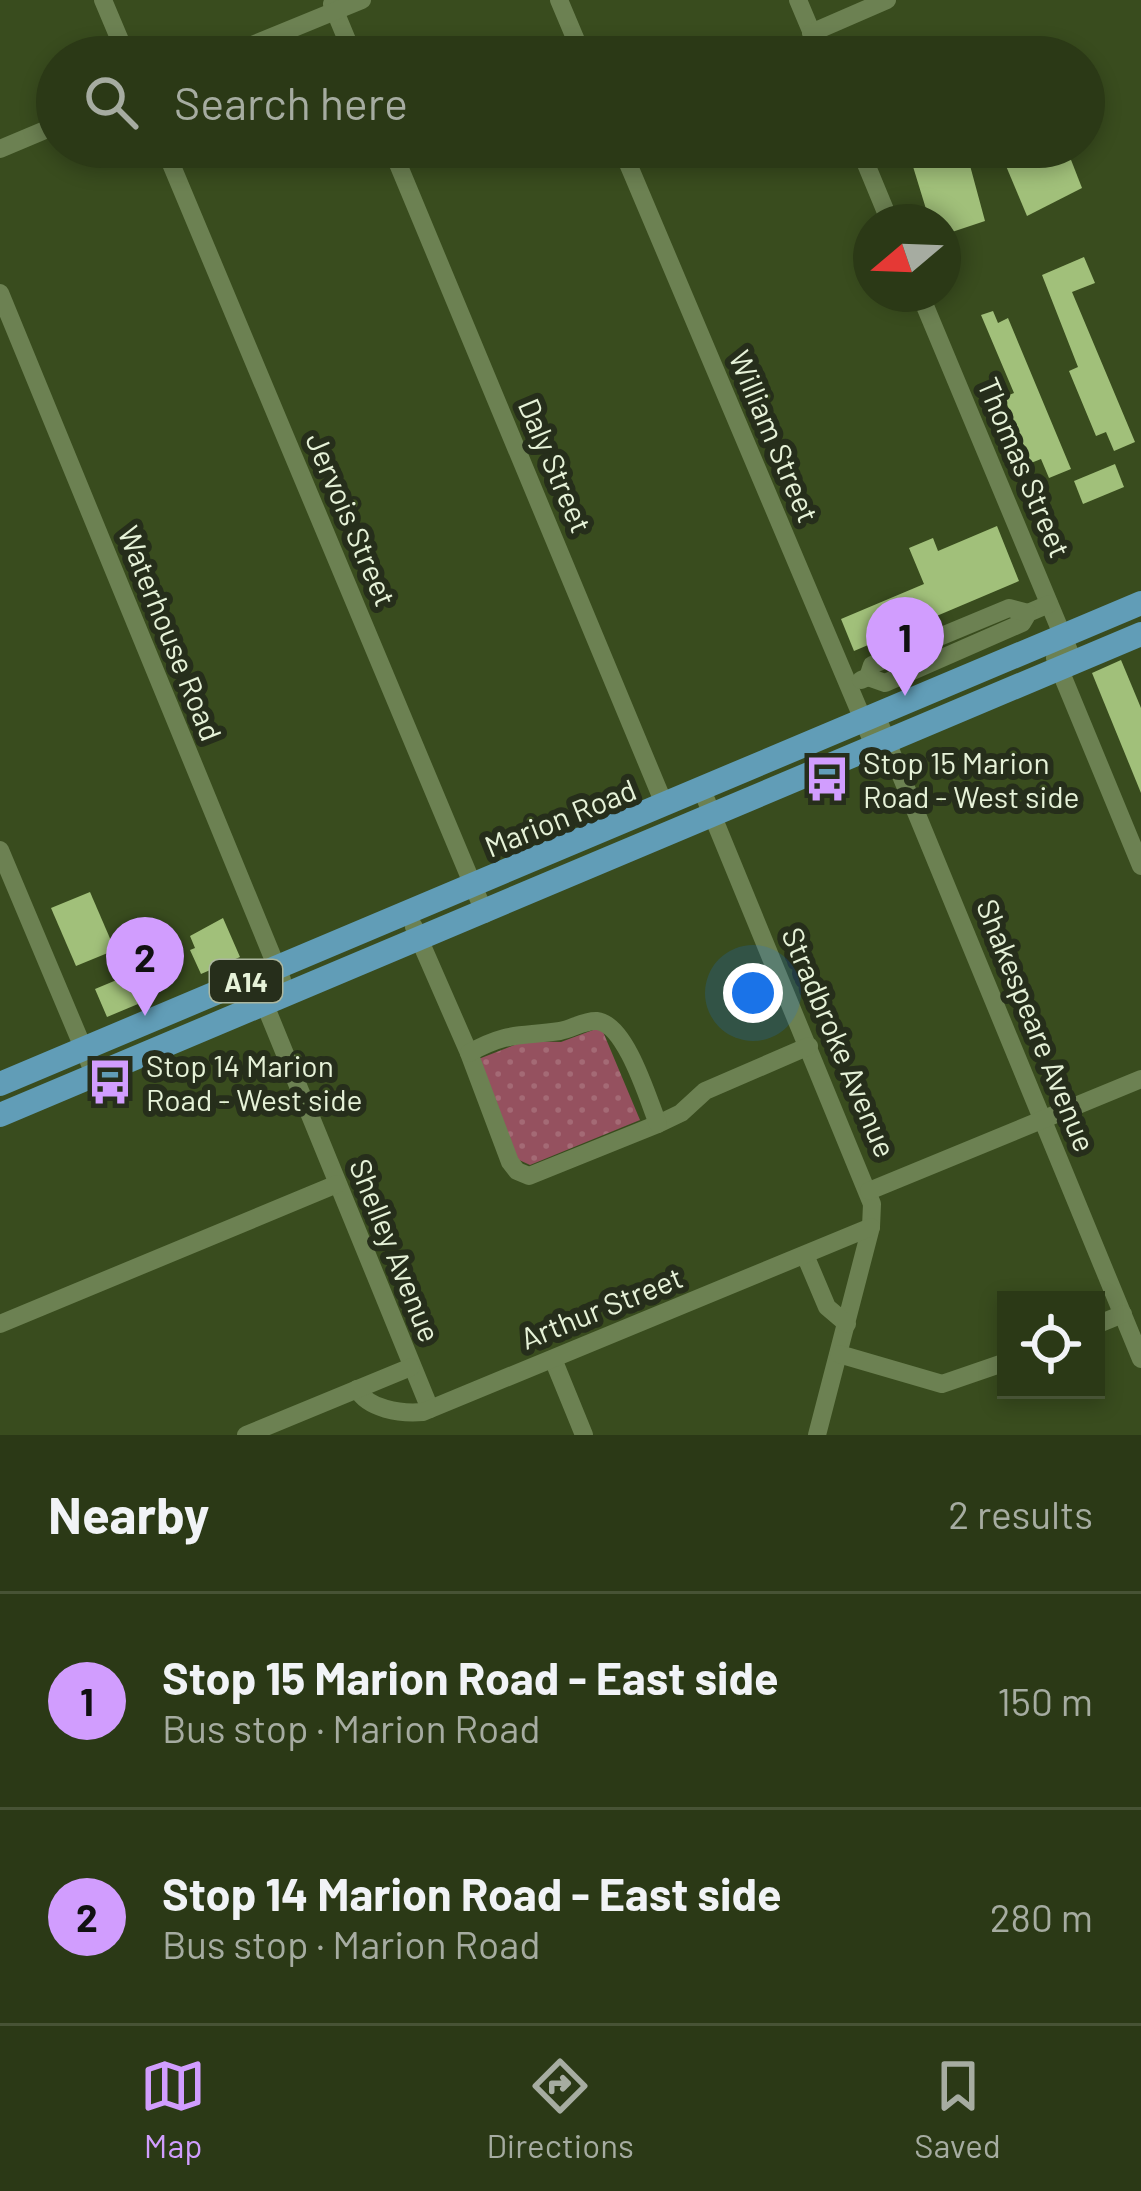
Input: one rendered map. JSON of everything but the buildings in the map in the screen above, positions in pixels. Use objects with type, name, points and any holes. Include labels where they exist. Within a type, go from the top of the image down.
[{"type":"main road","name":"Marion Road","points":[[0,1084],[1141,603]]},
{"type":"main road","name":"Marion Road","points":[[0,1115],[1141,634]]},
{"type":"street","points":[[103,0],[118,36]]},
{"type":"street","points":[[268,36],[332,6],[362,0]]},
{"type":"street","points":[[559,0],[574,36]]},
{"type":"street","points":[[798,0],[813,36]]},
{"type":"street","points":[[812,33],[887,0]]},
{"type":"street","points":[[332,6],[345,36]]},
{"type":"street","points":[[0,149],[36,134]]},
{"type":"street","name":"Jervois Street","points":[[173,168],[484,914]]},
{"type":"street","name":"Daly Street","points":[[400,168],[665,806]]},
{"type":"street","name":"William Street","points":[[630,168],[848,686],[881,745]]},
{"type":"street","points":[[868,168],[883,204]]},
{"type":"street","name":"Waterhouse Road","points":[[0,292],[277,1000]]},
{"type":"street","name":"Thomas Street","points":[[927,312],[1049,604],[1055,639],[1141,866]]},
{"type":"street","points":[[848,686],[868,676],[885,683],[1022,623],[1028,613],[1049,604]]},
{"type":"street","name":"Shakespeare Avenue","points":[[881,745],[1141,1358]]},
{"type":"street","name":"Stradbroke Avenue","points":[[702,790],[869,1191],[871,1227],[817,1435]]},
{"type":"street","points":[[0,850],[95,1076]]},
{"type":"street","points":[[408,913],[510,1162],[529,1176],[658,1124],[705,1091],[809,1046]]},
{"type":"street","name":"Shelley Avenue","points":[[277,1000],[337,1184],[430,1409]]},
{"type":"street","points":[[469,1053],[523,1031],[560,1030],[595,1020],[612,1027],[624,1042],[658,1124]]},
{"type":"street","points":[[869,1191],[1141,1079]]},
{"type":"street","points":[[0,1324],[337,1184]]},
{"type":"street","name":"Arthur Street","points":[[357,1389],[376,1406],[411,1413],[430,1409],[871,1227]]},
{"type":"street","points":[[805,1255],[827,1307],[847,1324]]},
{"type":"street","points":[[1105,1321],[1123,1314]]},
{"type":"street","points":[[839,1354],[942,1384],[997,1365]]},
{"type":"street","points":[[553,1359],[584,1435]]},
{"type":"street","points":[[247,1435],[411,1366]]},
{"type":"shaded area","points":[[601,1027],[640,1120],[530,1165],[517,1159],[476,1060],[525,1041],[561,1042]]},
{"type":"place","name":"Stop 15 Marion Road - East side","points":[[905,696]]},
{"type":"place","name":"Stop 15 Marion Road - West side","points":[[827,779]]},
{"type":"place","name":"Stop 14 Marion Road - East side","points":[[145,1016]]},
{"type":"place","name":"Stop 14 Marion Road - West side","points":[[110,1082]]}]
